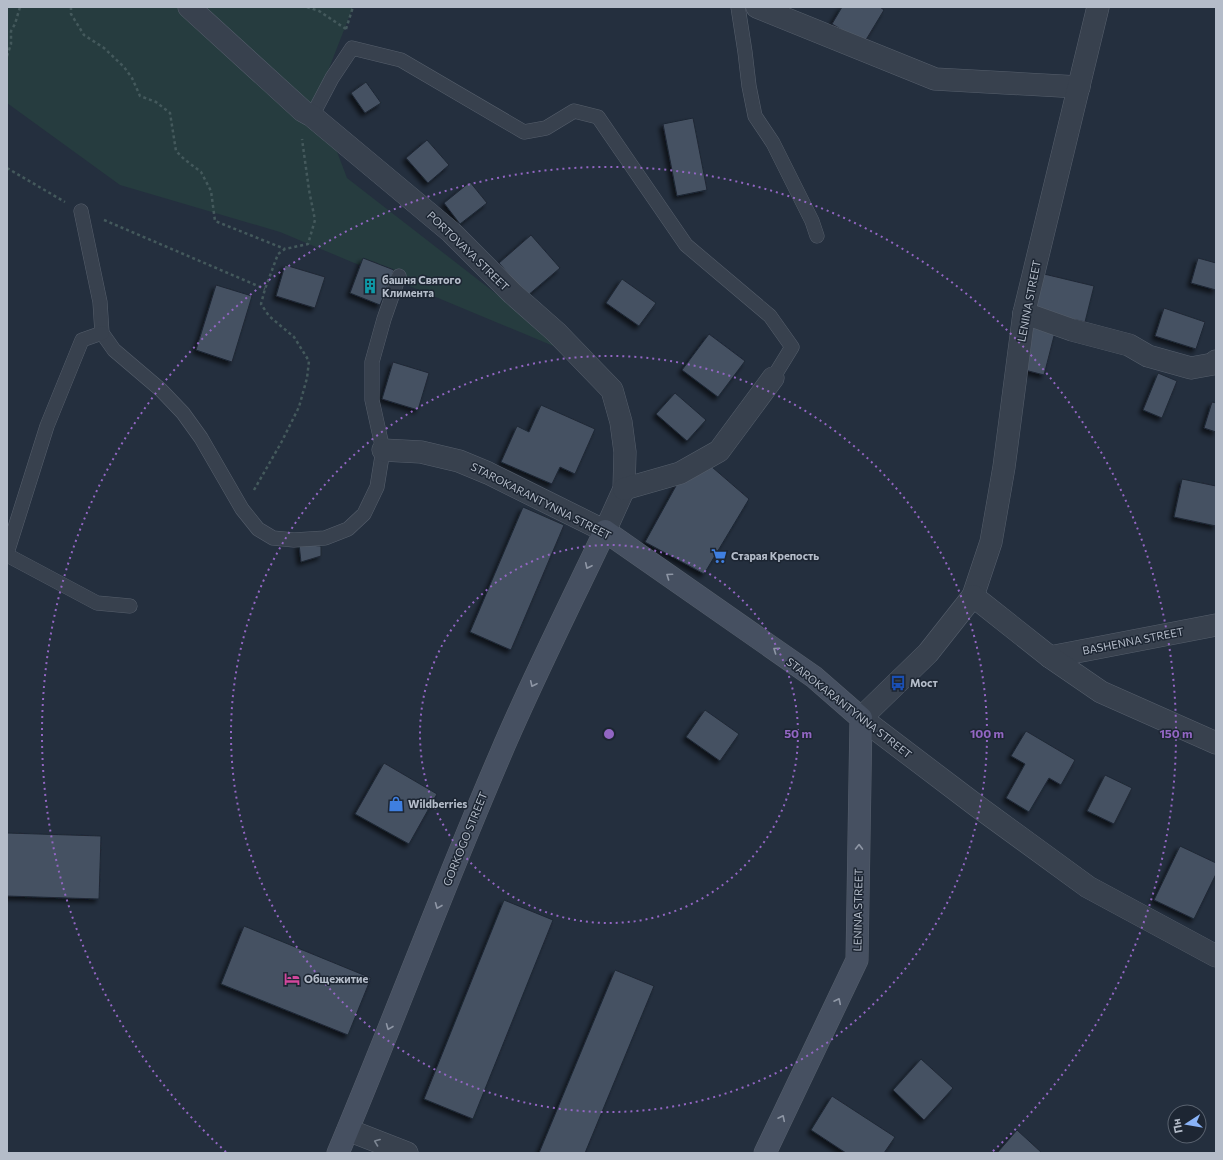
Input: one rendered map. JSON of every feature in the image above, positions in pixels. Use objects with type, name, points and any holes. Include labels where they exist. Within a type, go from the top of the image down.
[{"type":"main road","name":"STAROKARANTYNNA STREET","points":[[605,531],[814,677],[861,718]]},
{"type":"main road","name":"GORKOGO STREET","points":[[338,1153],[501,752],[605,531]]},
{"type":"main road","name":"LENINA STREET","points":[[765,1153],[858,960],[861,718]]},
{"type":"street","name":"PORTOVAYA STREET","points":[[189,7],[307,113],[451,232],[513,294],[556,332],[612,390],[621,422],[625,452],[624,489],[605,531]]},
{"type":"street","points":[[757,7],[935,79],[1079,87]]},
{"type":"street","name":"LENINA STREET","points":[[861,718],[928,653],[973,596],[991,542],[1004,467],[1024,314],[1098,7]]},
{"type":"street","points":[[1024,314],[1072,330],[1129,345],[1148,356],[1190,368],[1213,364],[1216,361]]},
{"type":"street","points":[[624,489],[680,473],[719,451],[773,378]]},
{"type":"street","name":"STAROKARANTYNNA STREET","points":[[383,450],[421,452],[459,461],[488,473],[605,531]]},
{"type":"street","points":[[973,596],[1050,657],[1101,692],[1216,743]]},
{"type":"street","name":"BASHENNA STREET","points":[[1050,657],[1216,625]]},
{"type":"street","name":"STAROKARANTYNNA STREET","points":[[861,718],[977,806],[1088,887],[1216,956]]},
{"type":"street","points":[[348,1130],[407,1153]]},
{"type":"lane","points":[[738,7],[749,86],[755,116],[773,143],[812,221],[817,236]]},
{"type":"lane","points":[[307,113],[352,48],[401,60],[524,132],[546,128],[574,111],[598,117],[686,245],[770,316],[792,347],[773,378]]},
{"type":"lane","points":[[81,211],[100,302],[102,333],[114,350],[161,390],[183,413],[201,438],[242,509],[258,529],[273,538],[294,540],[325,538],[348,530],[364,514],[377,487],[383,450],[372,400],[372,362],[384,319],[399,276]]},
{"type":"lane","points":[[102,333],[82,340],[46,426],[7,554],[97,604],[130,606]]},
{"type":"path","points":[[7,56],[11,44],[11,31],[15,24],[20,7]]},
{"type":"path","points":[[71,7],[71,14],[84,35],[104,48],[124,67],[132,78],[140,96],[156,102],[170,113],[176,151],[201,172],[211,191],[215,221],[285,249]]},
{"type":"path","points":[[307,7],[319,11],[346,30]]},
{"type":"path","points":[[242,509],[281,443],[299,407],[307,378],[309,361],[294,337],[268,316],[261,304],[278,254],[285,249],[308,244],[315,220],[302,142],[307,113]]},
{"type":"path","points":[[7,168],[81,211],[265,289]]},
{"type":"green space","points":[[7,7],[353,7],[317,99],[347,178],[575,355],[280,232],[120,185],[7,103]]},
{"type":"building","points":[[842,7],[880,7],[884,10],[864,43],[832,24]]},
{"type":"building","points":[[366,82],[381,103],[365,113],[351,93]]},
{"type":"building","points":[[693,118],[707,190],[677,196],[663,124]]},
{"type":"building","points":[[427,140],[449,165],[428,183],[406,158]]},
{"type":"building","points":[[470,182],[487,203],[460,224],[444,203]]},
{"type":"building","points":[[531,235],[560,268],[527,296],[499,263]]},
{"type":"building","name":"башня Святого Климента","points":[[363,258],[394,270],[380,305],[350,293]]},
{"type":"building","points":[[1198,258],[1216,263],[1216,290],[1191,283]]},
{"type":"building","points":[[285,265],[325,277],[315,308],[276,296]]},
{"type":"building","points":[[1044,274],[1094,286],[1085,322],[1035,310]]},
{"type":"building","points":[[622,279],[656,303],[639,326],[606,303]]},
{"type":"building","points":[[216,285],[252,296],[232,362],[196,350]]},
{"type":"building","points":[[1164,308],[1205,322],[1196,349],[1155,336]]},
{"type":"building","points":[[1032,326],[1055,332],[1044,375],[1021,369]]},
{"type":"building","points":[[709,334],[745,361],[718,397],[682,370]]},
{"type":"building","points":[[393,362],[429,373],[418,410],[382,399]]},
{"type":"building","points":[[1158,373],[1177,381],[1162,418],[1143,410]]},
{"type":"building","points":[[675,393],[706,420],[687,441],[656,414]]},
{"type":"building","points":[[1212,402],[1216,403],[1216,432],[1204,428]]},
{"type":"building","points":[[541,405],[595,429],[575,474],[560,467],[552,484],[501,462],[517,426],[529,432]]},
{"type":"building","points":[[712,467],[749,499],[704,574],[645,542],[677,484]]},
{"type":"building","points":[[1182,479],[1216,486],[1216,526],[1174,517]]},
{"type":"building","points":[[523,507],[564,525],[511,650],[470,632]]},
{"type":"building","points":[[299,544],[321,546],[321,556],[301,562]]},
{"type":"building","points":[[705,710],[739,734],[720,761],[686,737]]},
{"type":"building","points":[[1026,731],[1075,760],[1061,785],[1049,778],[1029,812],[1006,798],[1025,764],[1011,756]]},
{"type":"building","name":"Wildberries","points":[[384,763],[437,794],[409,844],[355,814]]},
{"type":"building","points":[[1105,775],[1132,788],[1114,824],[1087,811]]},
{"type":"building","points":[[7,833],[101,836],[99,899],[7,896]]},
{"type":"building","points":[[1180,846],[1216,863],[1216,874],[1194,919],[1154,900]]},
{"type":"building","points":[[504,900],[553,920],[473,1119],[424,1099]]},
{"type":"building","points":[[244,926],[371,978],[348,1035],[221,984]]},
{"type":"building","points":[[615,970],[654,986],[585,1153],[539,1153]]},
{"type":"building","points":[[921,1059],[953,1088],[924,1120],[893,1090]]},
{"type":"building","points":[[832,1096],[895,1137],[884,1153],[846,1153],[811,1130]]},
{"type":"building","points":[[1017,1130],[1042,1153],[997,1153]]},
{"type":"place","name":"башня Святого Климента","points":[[370,286]]},
{"type":"place","name":"Старая Крепость","points":[[719,556]]},
{"type":"place","name":"Мост","points":[[898,683]]},
{"type":"place","name":"Wildberries","points":[[396,804]]},
{"type":"place","name":"Общежитие","points":[[292,979]]}]
